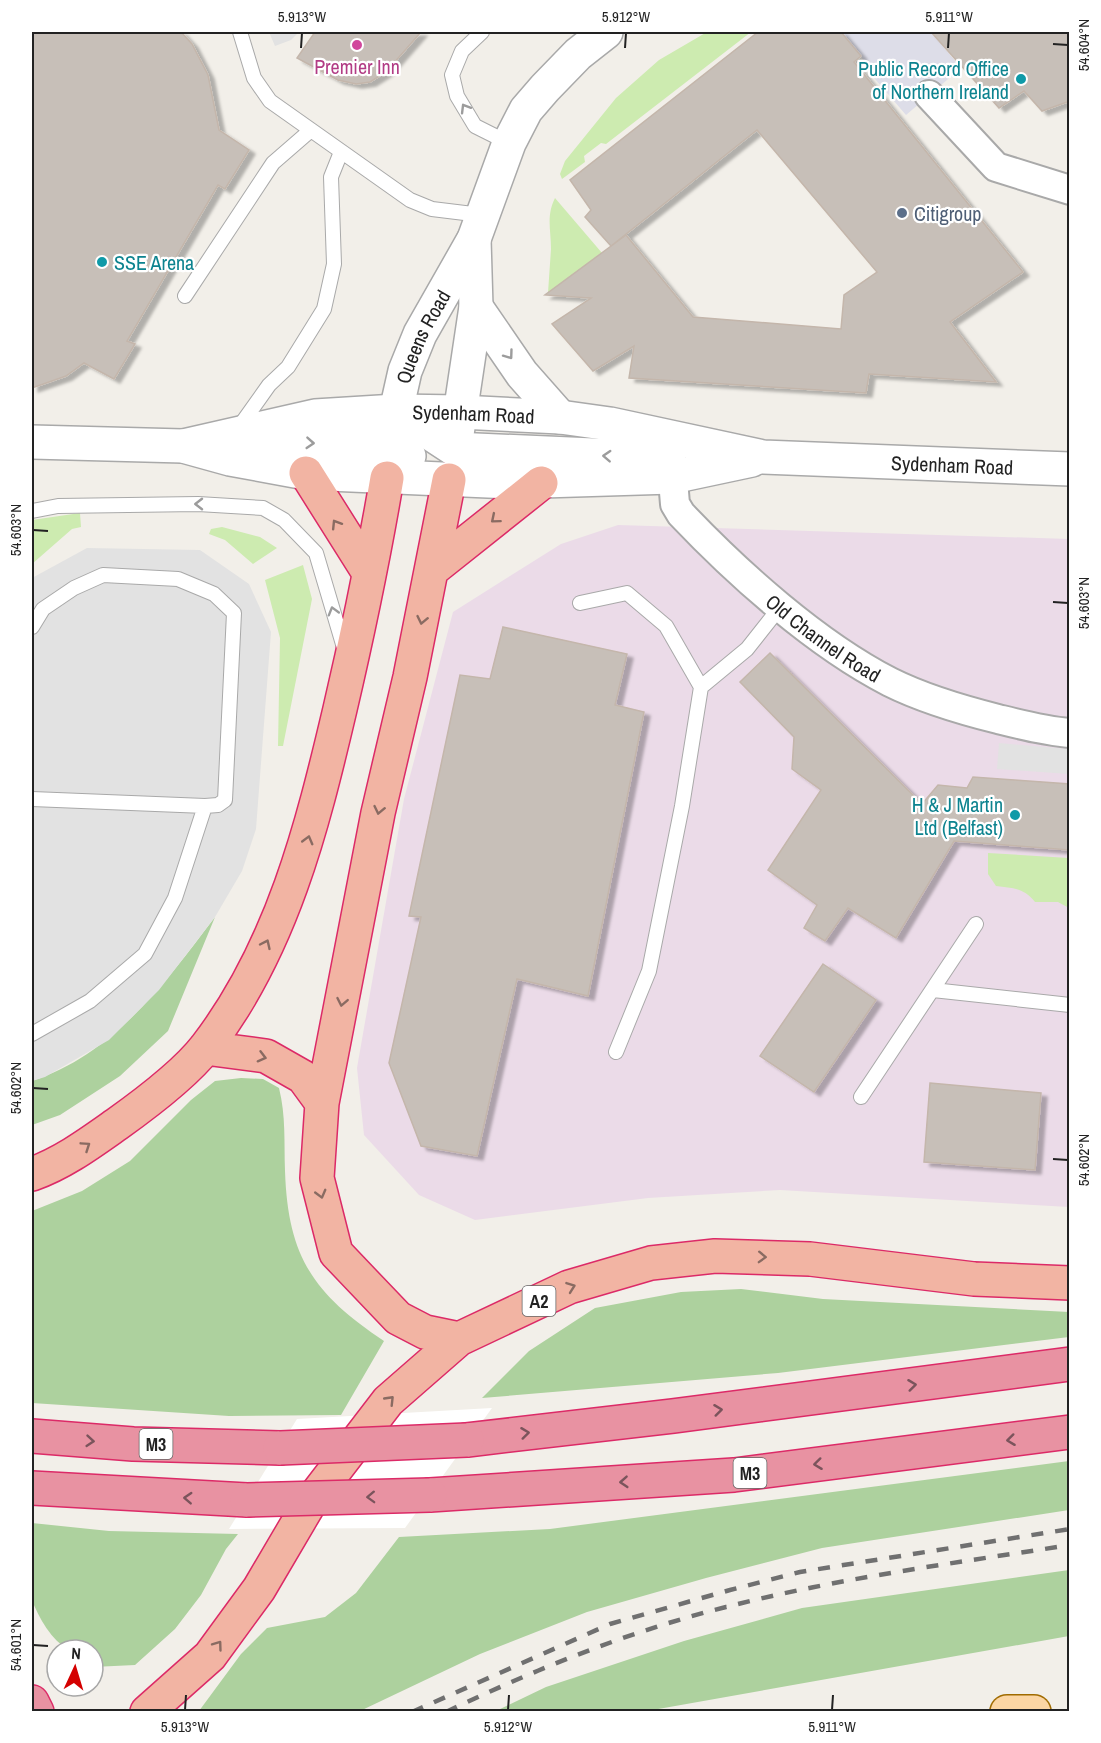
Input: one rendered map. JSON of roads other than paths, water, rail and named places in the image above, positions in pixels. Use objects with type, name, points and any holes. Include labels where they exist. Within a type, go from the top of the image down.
[{"type":"highway","points":[[452,464],[433,569],[378,813],[322,1103],[317,1178],[336,1252],[398,1318],[425,1332],[459,1339]]},
{"type":"highway","points":[[306,473],[369,573]]},
{"type":"highway","points":[[32,1174],[81,1150],[146,1103],[204,1048],[243,992],[288,895],[306,848],[350,667],[387,478]]},
{"type":"highway","points":[[433,569],[541,483]]},
{"type":"highway","points":[[204,1048],[266,1056],[303,1077],[322,1103]]},
{"type":"highway","name":"A2","points":[[147,1712],[210,1656],[259,1589],[309,1504],[388,1401],[459,1339],[569,1287],[651,1263],[716,1256],[810,1259],[974,1279],[1070,1283]]},
{"type":"highway","name":"M3","points":[[32,1436],[132,1444],[280,1448],[467,1440],[1070,1365]]},
{"type":"highway","name":"M3","points":[[32,1488],[247,1500],[430,1495],[734,1475],[1070,1432]]},
{"type":"highway","points":[[32,1702],[37,1712]]},
{"type":"main road","points":[[1007,1712],[1021,1709],[1034,1712]]},
{"type":"street","name":"Queens Road","points":[[387,478],[396,411],[405,371],[420,334],[477,227],[508,143],[526,110],[545,88],[578,54],[606,32]]},
{"type":"street","points":[[929,95],[996,167],[1070,190]]},
{"type":"street","name":"Queens Road","points":[[452,464],[476,307],[477,227]]},
{"type":"street","points":[[476,307],[522,374],[560,417]]},
{"type":"street","points":[[396,411],[452,464]]},
{"type":"street","name":"Sydenham Road","points":[[32,441],[183,446],[239,441],[315,416],[396,411],[460,412],[560,417],[706,470],[763,458]]},
{"type":"street","points":[[239,441],[391,445],[452,464],[616,456],[671,459]]},
{"type":"street","name":"Sydenham Road","points":[[239,441],[306,473],[387,478],[452,464],[541,483],[671,459],[763,458],[1070,470]]},
{"type":"street","name":"Old Channel Road","points":[[671,459],[675,504],[681,514],[704,539],[781,606],[832,645],[890,682],[958,709],[1047,732],[1070,733]]},
{"type":"lane","points":[[240,32],[254,78],[270,101],[410,200],[477,227]]},
{"type":"lane","points":[[482,32],[462,51],[452,75],[457,96],[475,126],[508,143]]},
{"type":"lane","points":[[185,296],[273,163],[311,130]]},
{"type":"lane","points":[[239,441],[260,397],[288,367],[324,309],[334,264],[331,177],[341,152]]},
{"type":"lane","points":[[32,511],[58,506],[163,504],[245,505],[263,508],[285,520],[316,553],[350,667]]},
{"type":"lane","points":[[32,627],[43,609],[74,588],[103,575],[178,579],[214,594],[234,613],[225,800],[218,805],[205,806],[32,799]]},
{"type":"lane","points":[[580,603],[627,593],[666,626],[700,687],[682,806],[649,971],[616,1052]]},
{"type":"lane","points":[[700,687],[747,649],[781,606]]},
{"type":"lane","points":[[32,1034],[90,1001],[145,954],[175,898],[205,806]]},
{"type":"lane","points":[[861,1097],[976,924]]},
{"type":"lane","points":[[933,990],[1070,1005]]},
{"type":"railway","points":[[412,1712],[610,1624],[730,1590],[800,1572],[1070,1529]]},
{"type":"railway","points":[[446,1712],[584,1652],[654,1627],[726,1607],[854,1579],[1070,1545]]},
{"type":"place","name":"Premier Inn","points":[[357,45]]},
{"type":"place","name":"Public Record Office of Northern Ireland","points":[[1021,79]]},
{"type":"place","name":"Citigroup","points":[[902,213]]},
{"type":"place","name":"SSE Arena","points":[[102,262]]},
{"type":"place","name":"H & J Martin Ltd (Belfast)","points":[[1015,815]]}]
